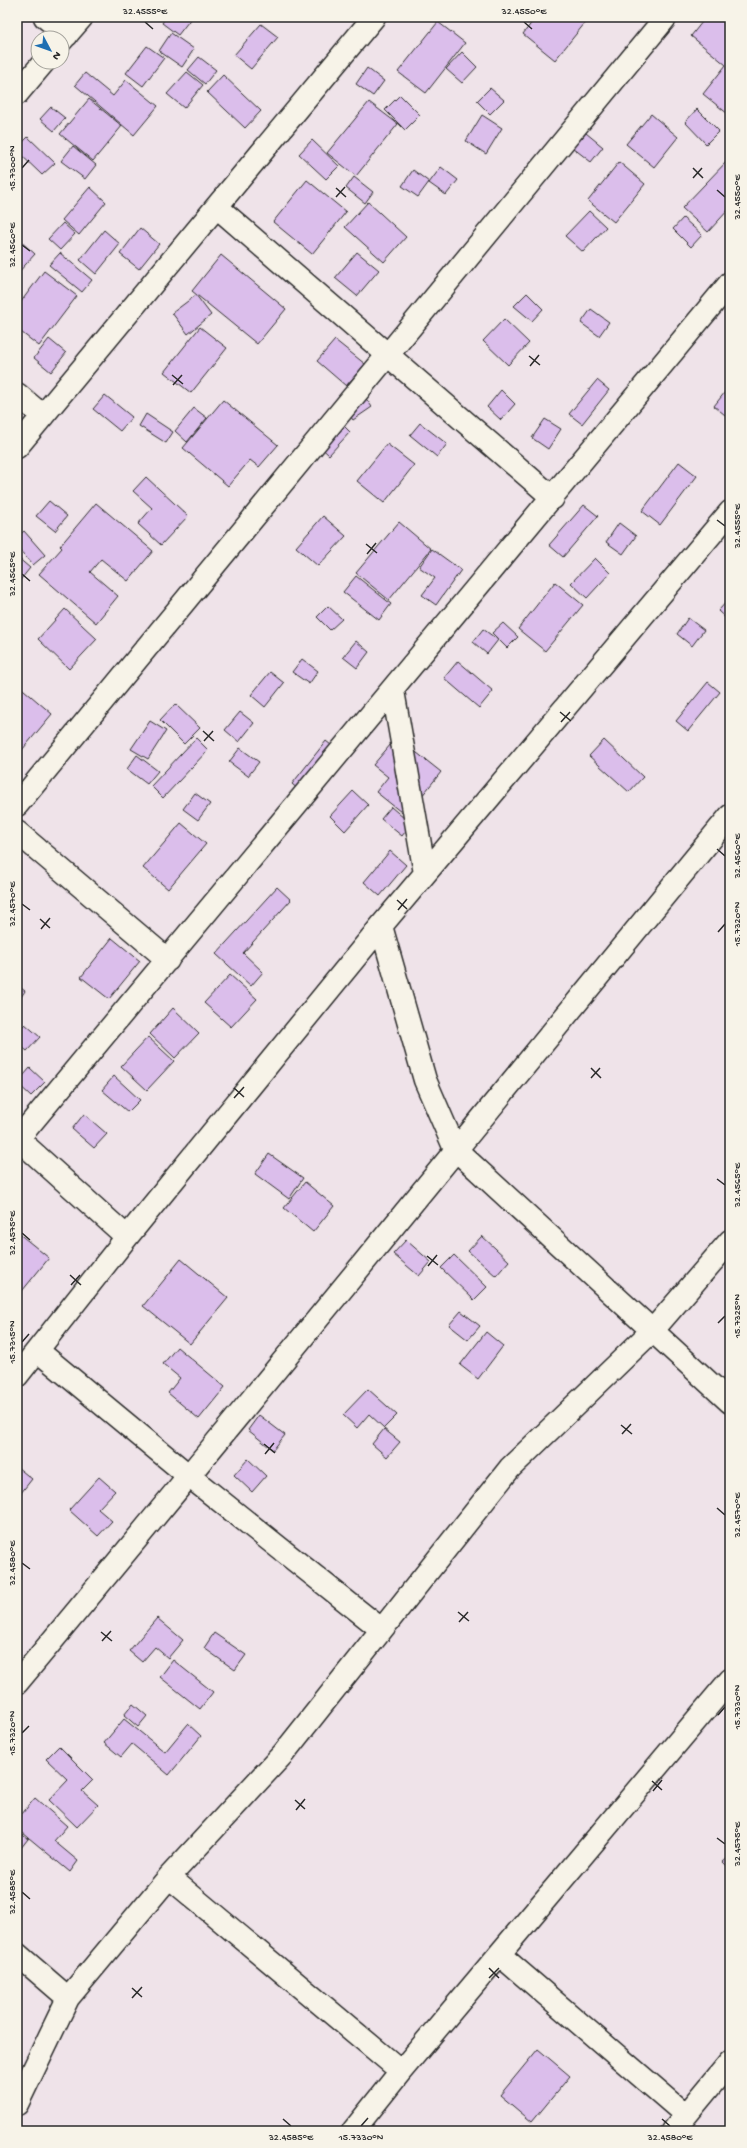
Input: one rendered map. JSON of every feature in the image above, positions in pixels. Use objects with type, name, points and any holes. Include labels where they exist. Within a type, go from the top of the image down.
[{"type":"street","points":[[45,17],[57,30]]},
{"type":"street","points":[[70,31],[82,17]]},
{"type":"street","points":[[17,447],[374,17]]},
{"type":"street","points":[[17,805],[666,17]]},
{"type":"street","points":[[17,94],[37,70]]},
{"type":"street","points":[[217,207],[553,498]]},
{"type":"street","points":[[127,1237],[18,1139],[393,691],[730,283]]},
{"type":"street","points":[[17,394],[43,416]]},
{"type":"street","points":[[17,1376],[127,1237],[381,926],[730,512]]},
{"type":"street","points":[[393,691],[425,873]]},
{"type":"street","points":[[17,1683],[190,1476],[455,1149],[730,816]]},
{"type":"street","points":[[17,832],[168,960]]},
{"type":"street","points":[[381,926],[425,1080],[455,1149],[730,1402]]},
{"type":"street","points":[[17,2104],[68,1998],[169,1877],[283,1754],[380,1629],[510,1468],[653,1330],[730,1241]]},
{"type":"street","points":[[38,1351],[380,1629]]},
{"type":"street","points":[[353,2131],[401,2071],[730,1680]]},
{"type":"street","points":[[169,1877],[401,2071]]},
{"type":"street","points":[[17,1954],[68,1998]]},
{"type":"street","points":[[500,1955],[679,2123],[730,2062]]},
{"type":"building","points":[[166,17],[192,17],[178,35],[162,23]]},
{"type":"building","points":[[536,17],[577,17],[585,23],[555,60],[523,34]]},
{"type":"building","points":[[706,17],[728,17],[730,19],[730,112],[728,114],[703,94],[726,65],[691,36]]},
{"type":"building","points":[[438,22],[465,43],[426,93],[398,72]]},
{"type":"building","points":[[261,24],[278,37],[251,69],[234,55]]},
{"type":"building","points":[[171,33],[194,49],[182,67],[159,51]]},
{"type":"building","points":[[147,46],[164,58],[143,86],[126,73]]},
{"type":"building","points":[[462,52],[477,67],[462,83],[446,69]]},
{"type":"building","points":[[199,57],[216,70],[205,84],[188,70]]},
{"type":"building","points":[[367,68],[384,81],[373,96],[356,84]]},
{"type":"building","points":[[187,72],[203,85],[184,108],[167,94]]},
{"type":"building","points":[[85,73],[113,96],[126,80],[158,106],[134,135],[75,85]]},
{"type":"building","points":[[223,75],[261,111],[245,128],[207,92]]},
{"type":"building","points":[[490,88],[504,100],[490,114],[477,101]]},
{"type":"building","points":[[400,95],[420,115],[405,130],[385,110]]},
{"type":"building","points":[[89,99],[122,126],[93,161],[60,134]]},
{"type":"building","points":[[369,102],[398,124],[356,176],[327,153]]},
{"type":"building","points":[[51,107],[65,118],[54,131],[40,119]]},
{"type":"building","points":[[697,109],[719,131],[706,144],[685,122]]},
{"type":"building","points":[[651,114],[678,137],[654,167],[626,144]]},
{"type":"building","points":[[482,115],[502,128],[486,154],[466,141]]},
{"type":"building","points":[[586,133],[603,147],[591,162],[573,148]]},
{"type":"building","points":[[28,137],[55,163],[42,175],[17,151],[17,148]]},
{"type":"building","points":[[312,140],[339,166],[326,179],[299,154]]},
{"type":"building","points":[[73,146],[96,165],[85,179],[61,161]]},
{"type":"building","points":[[729,159],[730,208],[708,232],[682,208]]},
{"type":"building","points":[[619,162],[645,184],[614,222],[588,201]]},
{"type":"building","points":[[441,167],[458,180],[446,195],[429,183]]},
{"type":"building","points":[[413,170],[429,182],[418,197],[402,186]]},
{"type":"building","points":[[354,177],[373,192],[365,203],[346,188]]},
{"type":"building","points":[[307,180],[346,212],[312,254],[273,222]]},
{"type":"building","points":[[90,187],[106,202],[79,235],[62,220]]},
{"type":"building","points":[[368,202],[406,237],[384,262],[345,227]]},
{"type":"building","points":[[589,211],[606,227],[583,252],[565,236]]},
{"type":"building","points":[[683,218],[702,235],[691,247],[673,229]]},
{"type":"building","points":[[63,223],[75,234],[60,250],[48,239]]},
{"type":"building","points":[[140,228],[159,244],[139,269],[120,254]]},
{"type":"building","points":[[104,230],[120,244],[96,274],[80,260]]},
{"type":"building","points":[[17,238],[35,254],[17,274]]},
{"type":"building","points":[[357,252],[379,270],[357,296],[335,278]]},
{"type":"building","points":[[60,253],[92,280],[82,292],[49,265]]},
{"type":"building","points":[[221,255],[286,309],[257,344],[192,291]]},
{"type":"building","points":[[44,271],[77,296],[39,346],[17,329],[17,307]]},
{"type":"building","points":[[527,293],[543,309],[532,321],[514,306]]},
{"type":"building","points":[[196,295],[211,315],[188,334],[172,313]]},
{"type":"building","points":[[591,309],[609,322],[599,336],[581,323]]},
{"type":"building","points":[[504,319],[529,343],[508,365],[483,341]]},
{"type":"building","points":[[200,327],[227,348],[191,393],[164,372]]},
{"type":"building","points":[[49,339],[66,353],[51,372],[34,358]]},
{"type":"building","points":[[335,340],[365,364],[346,386],[317,361]]},
{"type":"building","points":[[597,380],[609,390],[582,424],[569,414]]},
{"type":"building","points":[[729,387],[730,388],[730,419],[714,406]]},
{"type":"building","points":[[501,390],[515,404],[501,420],[487,407]]},
{"type":"building","points":[[362,393],[372,407],[353,420],[343,406]]},
{"type":"building","points":[[105,395],[132,417],[120,431],[93,409]]},
{"type":"building","points":[[223,400],[278,445],[259,467],[250,460],[228,486],[183,448]]},
{"type":"building","points":[[194,408],[207,418],[187,442],[175,431]]},
{"type":"building","points":[[146,414],[173,432],[166,443],[139,426]]},
{"type":"building","points":[[545,419],[561,429],[548,449],[532,438]]},
{"type":"building","points":[[338,420],[350,432],[329,455],[316,443]]},
{"type":"building","points":[[420,423],[447,444],[437,457],[410,435]]},
{"type":"building","points":[[387,444],[414,465],[384,503],[357,481]]},
{"type":"building","points":[[679,462],[697,476],[660,525],[642,511]]},
{"type":"building","points":[[146,477],[188,516],[161,545],[138,524],[152,508],[133,491]]},
{"type":"building","points":[[49,501],[67,516],[55,531],[36,516]]},
{"type":"building","points":[[96,503],[153,551],[128,581],[101,559],[90,572],[118,596],[96,623],[39,574],[62,548],[60,546]]},
{"type":"building","points":[[584,505],[598,516],[563,557],[549,545]]},
{"type":"building","points":[[323,516],[346,536],[318,566],[296,547]]},
{"type":"building","points":[[399,522],[431,549],[389,600],[356,573]]},
{"type":"building","points":[[619,523],[636,536],[623,554],[606,542]]},
{"type":"building","points":[[24,531],[45,555],[33,565],[17,547],[17,537]]},
{"type":"building","points":[[432,549],[461,570],[436,605],[422,595],[435,578],[419,567]]},
{"type":"building","points":[[17,557],[30,568],[17,584]]},
{"type":"building","points":[[595,558],[610,573],[587,598],[571,583]]},
{"type":"building","points":[[356,576],[391,604],[379,620],[343,592]]},
{"type":"building","points":[[555,582],[583,605],[545,651],[518,629]]},
{"type":"building","points":[[730,598],[730,622],[718,611]]},
{"type":"building","points":[[328,606],[342,619],[330,630],[317,617]]},
{"type":"building","points":[[65,609],[97,639],[69,669],[38,639]]},
{"type":"building","points":[[688,618],[704,630],[692,646],[677,634]]},
{"type":"building","points":[[503,623],[518,637],[507,648],[492,633]]},
{"type":"building","points":[[483,629],[498,640],[487,654],[473,642]]},
{"type":"building","points":[[356,641],[369,652],[357,668],[343,657]]},
{"type":"building","points":[[302,659],[318,671],[309,684],[292,672]]},
{"type":"building","points":[[458,661],[493,691],[479,708],[444,678]]},
{"type":"building","points":[[270,672],[284,683],[265,707],[251,695]]},
{"type":"building","points":[[708,682],[720,692],[688,731],[676,721]]},
{"type":"building","points":[[17,684],[52,714],[17,756]]},
{"type":"building","points":[[175,704],[200,728],[184,744],[160,720]]},
{"type":"building","points":[[240,712],[254,723],[239,742],[225,730]]},
{"type":"building","points":[[150,721],[166,731],[148,759],[131,749]]},
{"type":"building","points":[[397,737],[441,772],[406,816],[376,792],[388,777],[373,765]]},
{"type":"building","points":[[196,738],[208,750],[163,798],[151,786]]},
{"type":"building","points":[[604,740],[643,777],[629,792],[589,756]]},
{"type":"building","points":[[326,741],[341,753],[307,797],[292,784]]},
{"type":"building","points":[[240,748],[259,762],[248,776],[229,762]]},
{"type":"building","points":[[137,755],[158,771],[147,784],[127,769]]},
{"type":"building","points":[[353,791],[368,805],[345,831],[330,816]]},
{"type":"building","points":[[195,793],[210,804],[198,820],[183,809]]},
{"type":"building","points":[[391,807],[411,824],[402,836],[381,819]]},
{"type":"building","points":[[181,823],[206,844],[168,889],[143,868]]},
{"type":"building","points":[[390,851],[406,865],[380,896],[364,882]]},
{"type":"building","points":[[277,887],[291,900],[243,953],[263,972],[251,986],[216,954]]},
{"type":"building","points":[[112,938],[140,961],[109,999],[81,977]]},
{"type":"building","points":[[230,975],[257,999],[231,1027],[204,1003]]},
{"type":"building","points":[[17,985],[25,991],[17,1003]]},
{"type":"building","points":[[173,1008],[199,1033],[175,1058],[150,1034]]},
{"type":"building","points":[[25,1024],[40,1037],[27,1051],[17,1043],[17,1032]]},
{"type":"building","points":[[148,1037],[174,1061],[147,1090],[121,1066]]},
{"type":"building","points":[[30,1068],[45,1082],[31,1096],[17,1083]]},
{"type":"building","points":[[114,1076],[140,1100],[128,1112],[102,1090]]},
{"type":"building","points":[[84,1114],[107,1134],[94,1148],[72,1129]]},
{"type":"building","points":[[269,1154],[303,1178],[289,1199],[255,1174]]},
{"type":"building","points":[[305,1182],[334,1206],[313,1232],[284,1208]]},
{"type":"building","points":[[17,1232],[49,1258],[18,1296],[17,1295]]},
{"type":"building","points":[[482,1236],[509,1261],[496,1276],[468,1251]]},
{"type":"building","points":[[406,1240],[431,1262],[419,1276],[393,1254]]},
{"type":"building","points":[[454,1255],[487,1287],[474,1300],[441,1268]]},
{"type":"building","points":[[181,1259],[228,1298],[190,1344],[143,1306]]},
{"type":"building","points":[[461,1311],[480,1326],[468,1340],[449,1325]]},
{"type":"building","points":[[486,1332],[503,1346],[478,1379],[460,1365]]},
{"type":"building","points":[[177,1347],[225,1387],[199,1419],[168,1393],[180,1378],[163,1364]]},
{"type":"building","points":[[368,1389],[397,1415],[384,1428],[369,1414],[357,1428],[343,1415]]},
{"type":"building","points":[[259,1415],[285,1435],[273,1450],[248,1430]]},
{"type":"building","points":[[384,1429],[400,1442],[387,1457],[372,1444]]},
{"type":"building","points":[[248,1459],[266,1476],[252,1492],[234,1475]]},
{"type":"building","points":[[17,1467],[32,1479],[17,1498]]},
{"type":"building","points":[[99,1477],[115,1491],[98,1509],[112,1521],[98,1536],[69,1510]]},
{"type":"building","points":[[157,1618],[183,1640],[168,1658],[155,1647],[142,1662],[129,1651]]},
{"type":"building","points":[[214,1633],[246,1655],[235,1670],[204,1648]]},
{"type":"building","points":[[173,1660],[213,1692],[200,1709],[160,1677]]},
{"type":"building","points":[[133,1704],[147,1716],[138,1727],[124,1715]]},
{"type":"building","points":[[124,1719],[165,1752],[188,1724],[201,1736],[169,1775],[132,1744],[121,1757],[104,1743]]},
{"type":"building","points":[[59,1746],[93,1780],[82,1791],[98,1805],[77,1827],[49,1800],[68,1780],[46,1759]]},
{"type":"building","points":[[35,1798],[67,1826],[54,1841],[78,1861],[70,1872],[17,1828],[17,1820]]},
{"type":"building","points":[[17,1831],[28,1839],[17,1853]]},
{"type":"building","points":[[730,1856],[730,1869],[723,1862]]},
{"type":"building","points":[[538,2049],[570,2076],[532,2122],[500,2095]]}]
